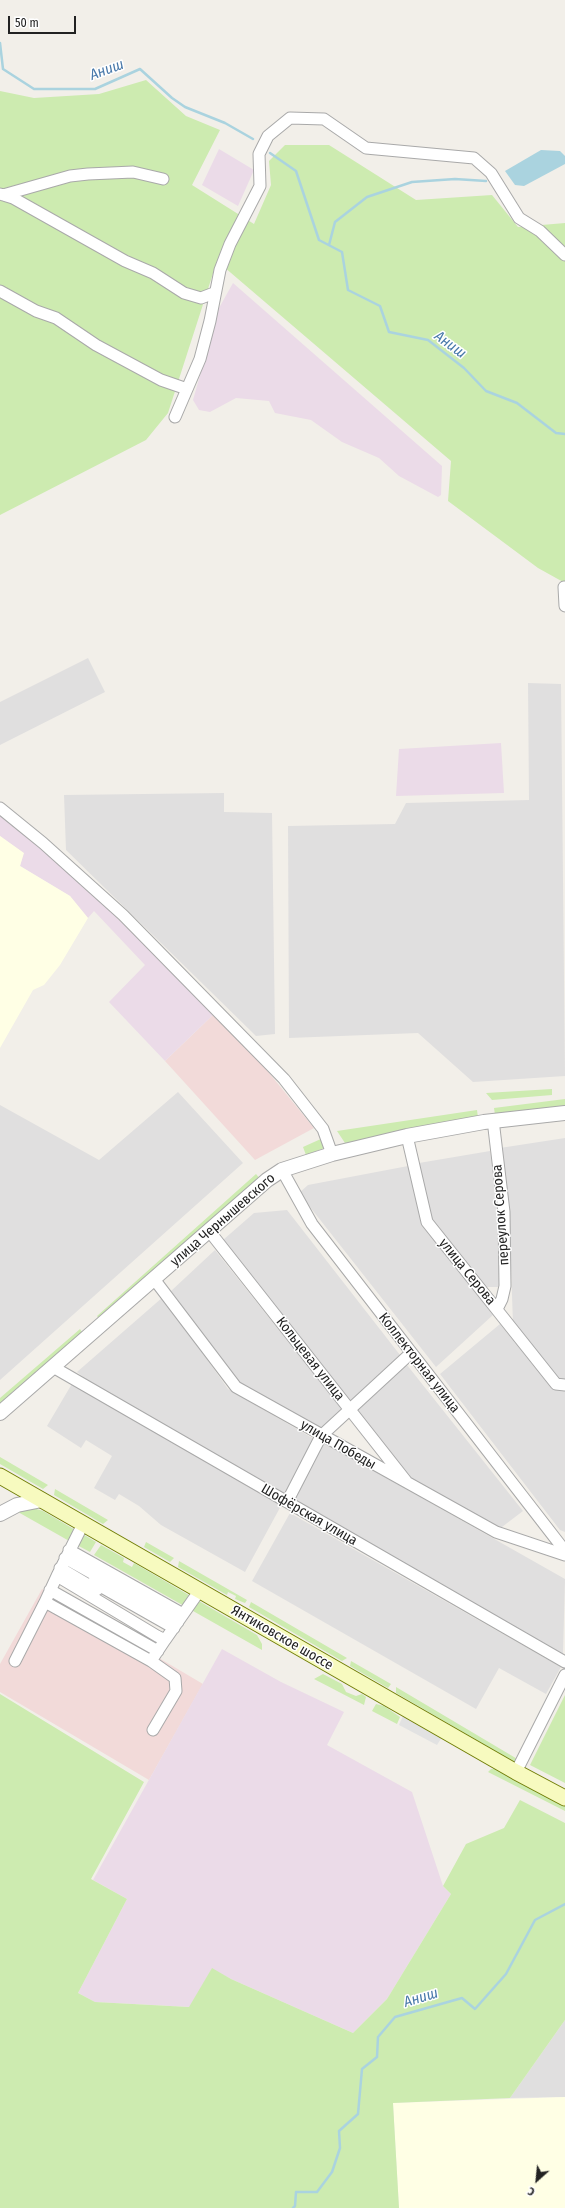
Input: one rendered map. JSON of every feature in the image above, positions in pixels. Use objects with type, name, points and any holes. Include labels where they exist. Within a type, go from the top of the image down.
[{"type":"main road","name":"Янтиковское шоссе","points":[[0,1476],[516,1772],[565,1798]]},
{"type":"street","points":[[175,418],[201,353],[210,321],[214,293],[220,270],[230,244],[260,186],[259,154],[268,136],[290,118],[324,120],[366,148],[474,158],[491,173],[519,218],[540,231],[565,255]]},
{"type":"street","points":[[1,194],[70,176],[88,174],[129,171],[143,173],[163,180]]},
{"type":"street","points":[[1,194],[125,261],[153,273],[184,292],[201,298],[214,293]]},
{"type":"street","points":[[0,291],[36,311],[56,318],[96,344],[161,380],[187,389]]},
{"type":"street","points":[[564,587],[565,606]]},
{"type":"street","points":[[0,808],[43,843],[122,915],[284,1079],[323,1129],[332,1154]]},
{"type":"street","name":"улица Чернышевского","points":[[0,1413],[210,1232],[267,1180],[282,1170],[332,1154],[407,1136],[493,1120],[565,1112]]},
{"type":"street","name":"переулок Серова","points":[[493,1120],[504,1220],[505,1286],[497,1309]]},
{"type":"street","name":"улица Серова","points":[[407,1136],[427,1222],[556,1384],[565,1384]]},
{"type":"street","name":"Коллекторная улица","points":[[282,1170],[312,1224],[565,1551]]},
{"type":"street","name":"Кольцевая улица","points":[[210,1232],[410,1486]]},
{"type":"street","name":"улица Победы","points":[[154,1279],[236,1387],[410,1486],[496,1532],[565,1555]]},
{"type":"street","points":[[287,1502],[321,1436],[411,1353]]},
{"type":"street","name":"Шофёрская улица","points":[[54,1367],[565,1662]]},
{"type":"street","points":[[4,1511],[13,1493],[13,1483]]},
{"type":"street","points":[[4,1511],[24,1502],[42,1500]]},
{"type":"street","points":[[83,1524],[120,1591],[158,1651]]},
{"type":"street","points":[[50,1590],[200,1590]]},
{"type":"street","points":[[50,1590],[98,1632],[175,1678],[176,1691],[153,1730]]},
{"type":"street","points":[[50,1590],[158,1651]]},
{"type":"street","points":[[98,1632],[105,1602],[120,1591]]},
{"type":"street","points":[[105,1602],[120,1591]]},
{"type":"street","points":[[105,1602],[120,1591]]},
{"type":"street","points":[[105,1602],[120,1591]]},
{"type":"street","points":[[105,1602],[120,1591]]},
{"type":"street","points":[[98,1632],[120,1591]]},
{"type":"street","points":[[98,1632],[120,1591]]},
{"type":"street","points":[[98,1632],[120,1591]]},
{"type":"street","points":[[98,1632],[120,1591]]},
{"type":"street","points":[[98,1632],[120,1591]]},
{"type":"street","points":[[98,1632],[120,1591]]},
{"type":"street","points":[[98,1632],[120,1591]]},
{"type":"street","points":[[98,1632],[120,1591]]},
{"type":"street","points":[[98,1632],[120,1591]]},
{"type":"street","points":[[98,1632],[120,1591]]},
{"type":"street","points":[[98,1632],[120,1591]]},
{"type":"street","points":[[15,1661],[98,1632],[158,1651]]},
{"type":"street","points":[[516,1772],[565,1675]]},
{"type":"shaded area","points":[[219,149],[254,170],[238,206],[202,185]]},
{"type":"shaded area","points":[[233,283],[442,466],[441,495],[438,497],[399,476],[379,458],[342,442],[311,420],[275,413],[269,401],[236,398],[210,412],[199,410],[193,400],[219,308]]},
{"type":"shaded area","points":[[88,658],[105,692],[0,745],[0,702]]},
{"type":"shaded area","points":[[528,683],[561,684],[565,1076],[473,1082],[418,1033],[289,1038],[288,826],[395,824],[406,803],[529,800]]},
{"type":"shaded area","points":[[501,743],[504,793],[396,796],[399,749]]},
{"type":"shaded area","points":[[224,793],[224,812],[272,813],[275,1034],[256,1036],[66,850],[64,795]]},
{"type":"shaded area","points":[[0,816],[38,846],[110,911],[214,1014],[165,1061],[109,1002],[145,965],[94,911],[88,918],[70,896],[20,866],[23,853],[0,836]]},
{"type":"shaded area","points":[[0,836],[24,853],[20,866],[70,896],[88,918],[60,965],[44,985],[33,990],[0,1048]]},
{"type":"shaded area","points":[[214,1014],[256,1057],[314,1128],[255,1160],[165,1061]]},
{"type":"shaded area","points":[[178,1092],[243,1163],[0,1380],[0,1105],[99,1160]]},
{"type":"shaded area","points":[[565,1138],[565,1380],[557,1380],[513,1323],[509,1213],[500,1148]]},
{"type":"shaded area","points":[[490,1151],[498,1199],[501,1282],[498,1287],[485,1287],[432,1224],[419,1163]]},
{"type":"shaded area","points":[[408,1166],[423,1225],[493,1315],[436,1367],[299,1193],[308,1185]]},
{"type":"shaded area","points":[[287,1210],[400,1355],[350,1403],[223,1240],[254,1213]]},
{"type":"shaded area","points":[[215,1250],[342,1409],[343,1411],[320,1430],[238,1384],[171,1291]]},
{"type":"shaded area","points":[[163,1297],[228,1389],[314,1439],[284,1494],[88,1381],[77,1372]]},
{"type":"shaded area","points":[[500,1324],[554,1390],[565,1390],[565,1532],[560,1530],[440,1374]]},
{"type":"shaded area","points":[[407,1365],[523,1511],[498,1530],[413,1483],[355,1411]]},
{"type":"shaded area","points":[[73,1382],[282,1504],[245,1572],[161,1525],[139,1506],[119,1494],[115,1500],[94,1488],[112,1456],[86,1440],[81,1448],[47,1426]]},
{"type":"shaded area","points":[[323,1442],[565,1579],[563,1654],[295,1500]]},
{"type":"shaded area","points":[[290,1513],[561,1667],[546,1694],[499,1668],[476,1709],[252,1581]]},
{"type":"shaded area","points":[[42,1589],[203,1684],[149,1780],[0,1692],[0,1664]]},
{"type":"shaded area","points":[[222,1649],[281,1682],[344,1712],[327,1745],[412,1792],[443,1886],[451,1894],[387,1999],[353,2033],[231,1979],[212,1969],[190,2007],[95,2002],[78,1993],[127,1899],[93,1880]]},
{"type":"shaded area","points":[[403,1716],[442,1737],[437,1745],[399,1725]]},
{"type":"shaded area","points":[[565,2020],[565,2097],[510,2098]]},
{"type":"shaded area","points":[[565,2097],[565,2208],[399,2208],[393,2103]]},
{"type":"green space","points":[[146,80],[186,116],[220,130],[192,185],[254,224],[271,185],[269,161],[285,145],[329,145],[416,200],[492,195],[518,227],[565,223],[565,583],[538,568],[448,501],[451,461],[217,261],[168,413],[146,440],[0,515],[0,91],[34,98],[99,94]]},
{"type":"green space","points":[[552,1089],[552,1095],[492,1100],[486,1093]]},
{"type":"green space","points":[[565,1099],[565,1107],[495,1115],[494,1108]]},
{"type":"green space","points":[[477,1110],[478,1118],[345,1143],[337,1131]]},
{"type":"green space","points":[[323,1138],[327,1147],[306,1155],[303,1147]]},
{"type":"green space","points":[[256,1174],[261,1180],[101,1321],[97,1316]]},
{"type":"green space","points":[[80,1329],[84,1335],[0,1407],[0,1398]]},
{"type":"green space","points":[[0,1457],[48,1485],[43,1489],[0,1464]]},
{"type":"green space","points":[[55,1489],[108,1520],[103,1524],[54,1495]]},
{"type":"green space","points":[[27,1506],[43,1511],[77,1531],[71,1542],[18,1512]]},
{"type":"green space","points":[[81,1533],[96,1542],[90,1552],[75,1544]]},
{"type":"green space","points":[[146,1542],[174,1558],[170,1562],[144,1547]]},
{"type":"green space","points":[[101,1545],[124,1558],[123,1562],[132,1567],[134,1563],[257,1635],[262,1644],[262,1650],[94,1555]]},
{"type":"green space","points":[[179,1561],[247,1600],[245,1603],[235,1599],[236,1596],[228,1592],[227,1595],[178,1567]]},
{"type":"green space","points":[[251,1602],[347,1658],[342,1661],[249,1607]]},
{"type":"green space","points":[[351,1661],[391,1684],[388,1688],[350,1666]]},
{"type":"green space","points":[[323,1674],[342,1684],[346,1692],[356,1696],[362,1694],[366,1697],[364,1705],[314,1679]]},
{"type":"green space","points":[[396,1687],[519,1760],[516,1763],[396,1693]]},
{"type":"green space","points":[[0,1694],[144,1782],[91,1879],[127,1899],[78,1993],[95,2002],[189,2007],[212,1968],[231,1979],[353,2033],[387,1999],[451,1894],[443,1886],[466,1844],[504,1828],[520,1800],[565,1823],[565,2020],[510,2098],[393,2103],[399,2208],[0,2208]]},
{"type":"green space","points":[[565,1695],[565,1783],[530,1765]]},
{"type":"green space","points":[[376,1704],[384,1706],[400,1717],[397,1724],[372,1711]]},
{"type":"green space","points":[[491,1769],[496,1769],[565,1806],[565,1811],[488,1772]]},
{"type":"water","points":[[541,150],[560,151],[565,156],[565,164],[524,186],[515,185],[505,171]]},
{"type":"waterway","name":"Аниш","points":[[0,43],[3,69],[34,89],[95,89],[140,69],[172,98],[185,107],[225,123],[253,139]]},
{"type":"waterway","name":"Аниш","points":[[270,153],[296,171],[319,240],[342,252],[348,290],[380,306],[389,332],[428,340],[464,368],[486,391],[517,403],[556,433],[565,434]]},
{"type":"waterway","points":[[329,245],[335,222],[367,197],[412,182],[455,179],[486,181]]},
{"type":"waterway","name":"Аниш","points":[[293,2208],[295,2206],[296,2192],[317,2192],[332,2172],[340,2148],[339,2131],[358,2114],[362,2069],[377,2057],[378,2037],[395,2017],[462,1998],[475,2009],[506,1974],[535,1920],[565,1904]]}]
